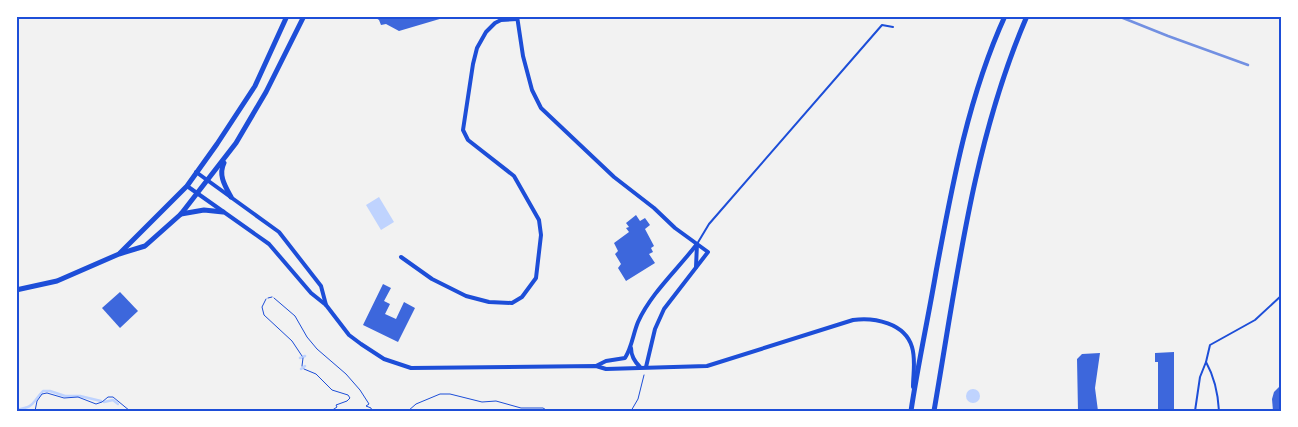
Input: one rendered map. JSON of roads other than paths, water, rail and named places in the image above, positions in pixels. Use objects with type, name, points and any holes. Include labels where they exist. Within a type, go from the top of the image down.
[{"type":"street","points":[[119,254],[187,186],[255,86],[287,16]]},
{"type":"street","points":[[16,290],[57,281],[119,254],[144,246],[181,214],[228,153],[266,92],[304,16]]},
{"type":"street","points":[[911,411],[952,184],[982,74],[1005,16]]},
{"type":"street","points":[[934,411],[974,182],[999,91],[1027,16]]},
{"type":"street","points":[[401,257],[432,279],[466,296],[489,302],[512,303],[522,297],[536,278],[541,235],[539,220],[514,176],[468,140],[463,130],[477,48],[486,32],[495,23],[501,20],[517,18],[523,56],[532,90],[541,108],[614,177],[654,208],[674,228],[708,252],[664,309],[655,329],[646,367]]},
{"type":"street","points":[[228,153],[222,167],[222,180],[231,197]]},
{"type":"street","points":[[196,172],[279,232],[321,286],[326,305]]},
{"type":"street","points":[[187,186],[269,244],[311,293],[326,305],[341,326],[361,344],[384,359],[411,368],[596,366],[606,369],[707,366],[853,320],[874,319],[897,329],[905,335],[912,346],[914,363],[913,399]]},
{"type":"street","points":[[181,214],[204,210],[223,212]]},
{"type":"street","points":[[696,268],[697,244]]},
{"type":"street","points":[[596,366],[606,361],[625,358],[631,346],[638,321],[650,302],[697,244]]},
{"type":"street","points":[[631,346],[634,362],[640,367]]},
{"type":"lane","points":[[697,244],[709,224],[882,25],[893,27]]},
{"type":"lane","points":[[1195,411],[1200,377],[1210,345],[1255,320],[1282,295]]},
{"type":"lane","points":[[1206,362],[1215,383],[1219,411]]},
{"type":"water","points":[[379,197],[394,222],[381,230],[366,205]]},
{"type":"water","points":[[973,389],[978,391],[980,396],[978,401],[973,403],[968,401],[966,396],[968,391]]},
{"type":"waterway","points":[[300,358],[305,356]]},
{"type":"waterway","points":[[301,369],[305,366]]},
{"type":"waterway","points":[[16,410],[30,406],[43,391],[101,401]]},
{"type":"waterway","points":[[104,402],[113,400],[118,404]]},
{"type":"railway","points":[[1118,16],[1248,65]]}]
